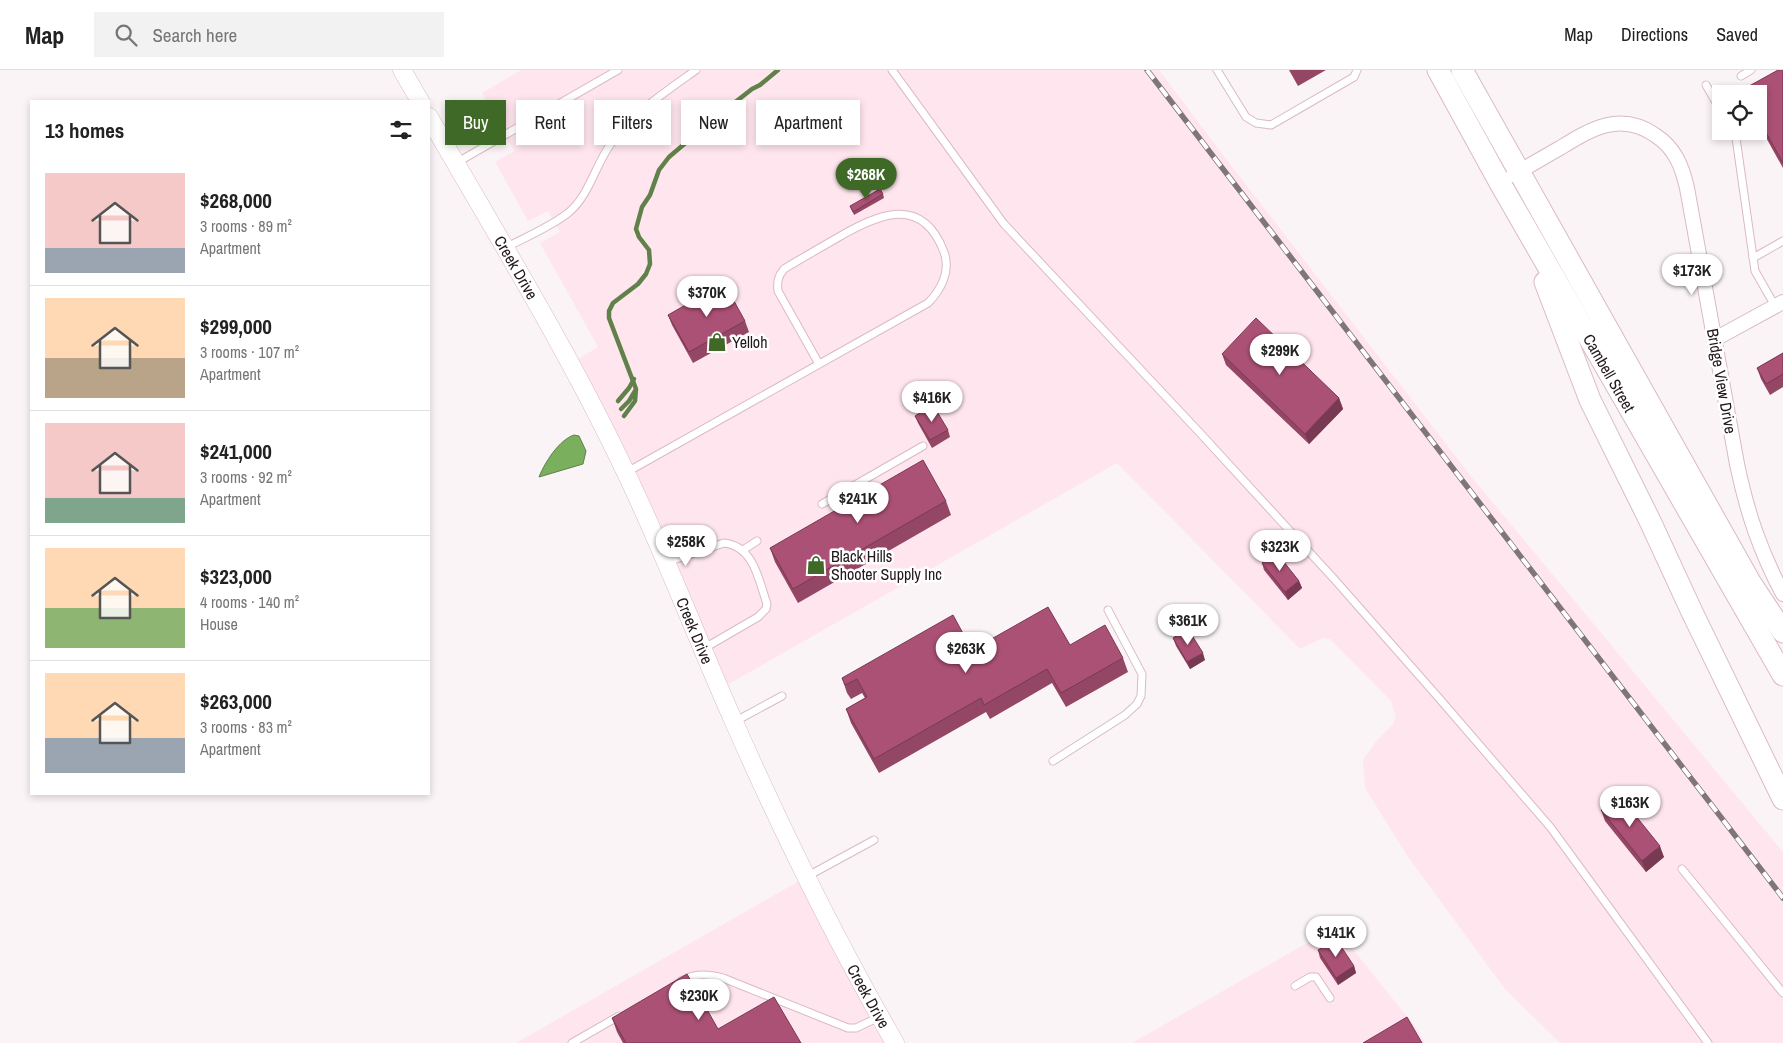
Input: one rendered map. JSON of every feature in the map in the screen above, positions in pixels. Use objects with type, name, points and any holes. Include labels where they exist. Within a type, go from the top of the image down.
[{"type":"main road","name":"Cambell Street","points":[[1438,70],[1500,183],[1783,675]]},
{"type":"main road","points":[[1462,70],[1750,582],[1783,632]]},
{"type":"main road","points":[[1524,225],[1590,400],[1783,799]]},
{"type":"street","points":[[402,70],[419,100]]},
{"type":"street","name":"Creek Drive","points":[[430,119],[582,385],[626,473],[667,562],[734,722],[806,877],[895,1043]]},
{"type":"street","name":"Bridge View Drive","points":[[1500,183],[1581,135],[1609,124],[1625,123],[1638,126],[1661,139],[1671,148],[1683,171],[1736,464],[1745,502],[1762,552],[1783,594]]},
{"type":"street","points":[[1714,339],[1779,304]]},
{"type":"lane","points":[[456,164],[618,70]]},
{"type":"lane","points":[[504,249],[568,213],[577,204],[609,146],[623,128],[652,101],[696,70]]},
{"type":"lane","points":[[892,70],[1004,224],[1335,580],[1551,828],[1708,1043]]},
{"type":"lane","points":[[1217,70],[1246,117],[1256,123],[1271,125],[1354,77],[1357,70]]},
{"type":"lane","points":[[1741,76],[1751,70]]},
{"type":"lane","points":[[1706,85],[1712,95]]},
{"type":"lane","points":[[1736,140],[1755,271],[1779,304]]},
{"type":"lane","points":[[626,473],[928,303],[936,296],[942,285],[946,270],[946,256],[934,231],[924,222],[912,215],[902,214],[889,214],[875,218],[796,261],[780,274],[777,283],[778,291],[819,364]]},
{"type":"lane","points":[[1753,258],[1783,241]]},
{"type":"lane","points":[[822,504],[923,446]]},
{"type":"lane","points":[[743,550],[757,541]]},
{"type":"lane","points":[[667,562],[724,543],[743,550],[754,566],[767,604],[766,609],[758,617],[703,649]]},
{"type":"lane","points":[[1053,761],[1125,715],[1137,704],[1141,696],[1142,674],[1108,610]]},
{"type":"lane","points":[[734,722],[782,696]]},
{"type":"lane","points":[[806,877],[874,840]]},
{"type":"lane","points":[[1682,869],[1783,993]]},
{"type":"lane","points":[[677,983],[696,975],[708,974],[723,978],[848,1028],[865,1025],[880,1016]]},
{"type":"lane","points":[[1295,986],[1310,977],[1316,977],[1330,998]]},
{"type":"lane","points":[[572,1043],[628,1011]]},
{"type":"shaded area","points":[[521,70],[1159,70],[1470,475],[1783,852],[1783,1043],[1560,1043],[1505,989],[1408,857],[1365,788],[1363,760],[1377,740],[1392,725],[1396,717],[1391,701],[1330,639],[1323,638],[1300,649],[1117,463],[720,689],[570,364],[598,347],[540,243],[560,232],[548,211],[528,221],[495,162],[514,151],[506,136],[506,100],[486,100],[482,93]]},
{"type":"shaded area","points":[[574,435],[579,436],[586,451],[583,464],[539,477],[553,452]]},
{"type":"shaded area","points":[[806,877],[895,1043],[516,1043]]},
{"type":"shaded area","points":[[1335,927],[1417,1029],[1425,1043],[1132,1043]]},
{"type":"building","points":[[1778,70],[1783,70],[1783,163],[1767,134],[1767,85],[1751,85]]},
{"type":"building","points":[[880,189],[883,194],[853,212],[850,206]]},
{"type":"building","points":[[724,283],[745,321],[689,352],[668,315]]},
{"type":"building","points":[[1256,318],[1339,398],[1305,434],[1222,354]]},
{"type":"building","points":[[1783,353],[1783,374],[1766,384],[1757,368]]},
{"type":"building","points":[[933,405],[948,430],[930,440],[915,416]]},
{"type":"building","points":[[923,460],[946,501],[793,589],[770,548]]},
{"type":"building","points":[[1276,552],[1299,581],[1285,592],[1262,563]]},
{"type":"building","points":[[1048,607],[1070,645],[1105,625],[1123,658],[1061,693],[1047,669],[984,705],[981,698],[874,759],[846,709],[867,697],[857,679],[845,685],[842,678],[953,615],[972,650]]},
{"type":"building","points":[[1188,629],[1203,653],[1187,662],[1173,638]]},
{"type":"building","points":[[1619,795],[1660,846],[1642,861],[1601,810]]},
{"type":"building","points":[[1336,939],[1354,966],[1336,978],[1318,950]]},
{"type":"building","points":[[687,974],[718,1029],[774,997],[801,1043],[626,1043],[612,1018]]},
{"type":"building","points":[[1407,1017],[1422,1043],[1363,1043]]},
{"type":"waterway","points":[[624,416],[635,401],[636,389],[609,318],[609,311],[613,303],[638,284],[646,274],[650,264],[649,250],[639,237],[636,229],[642,207],[650,195],[659,170],[669,157],[715,118],[778,70]]},
{"type":"waterway","points":[[618,401],[634,379]]},
{"type":"waterway","points":[[621,409],[635,391]]},
{"type":"railway","points":[[1147,70],[1783,898]]},
{"type":"place","name":"Yelloh","points":[[717,342]]},
{"type":"place","name":"Black Hills Shooter Supply Inc","points":[[816,565]]}]
